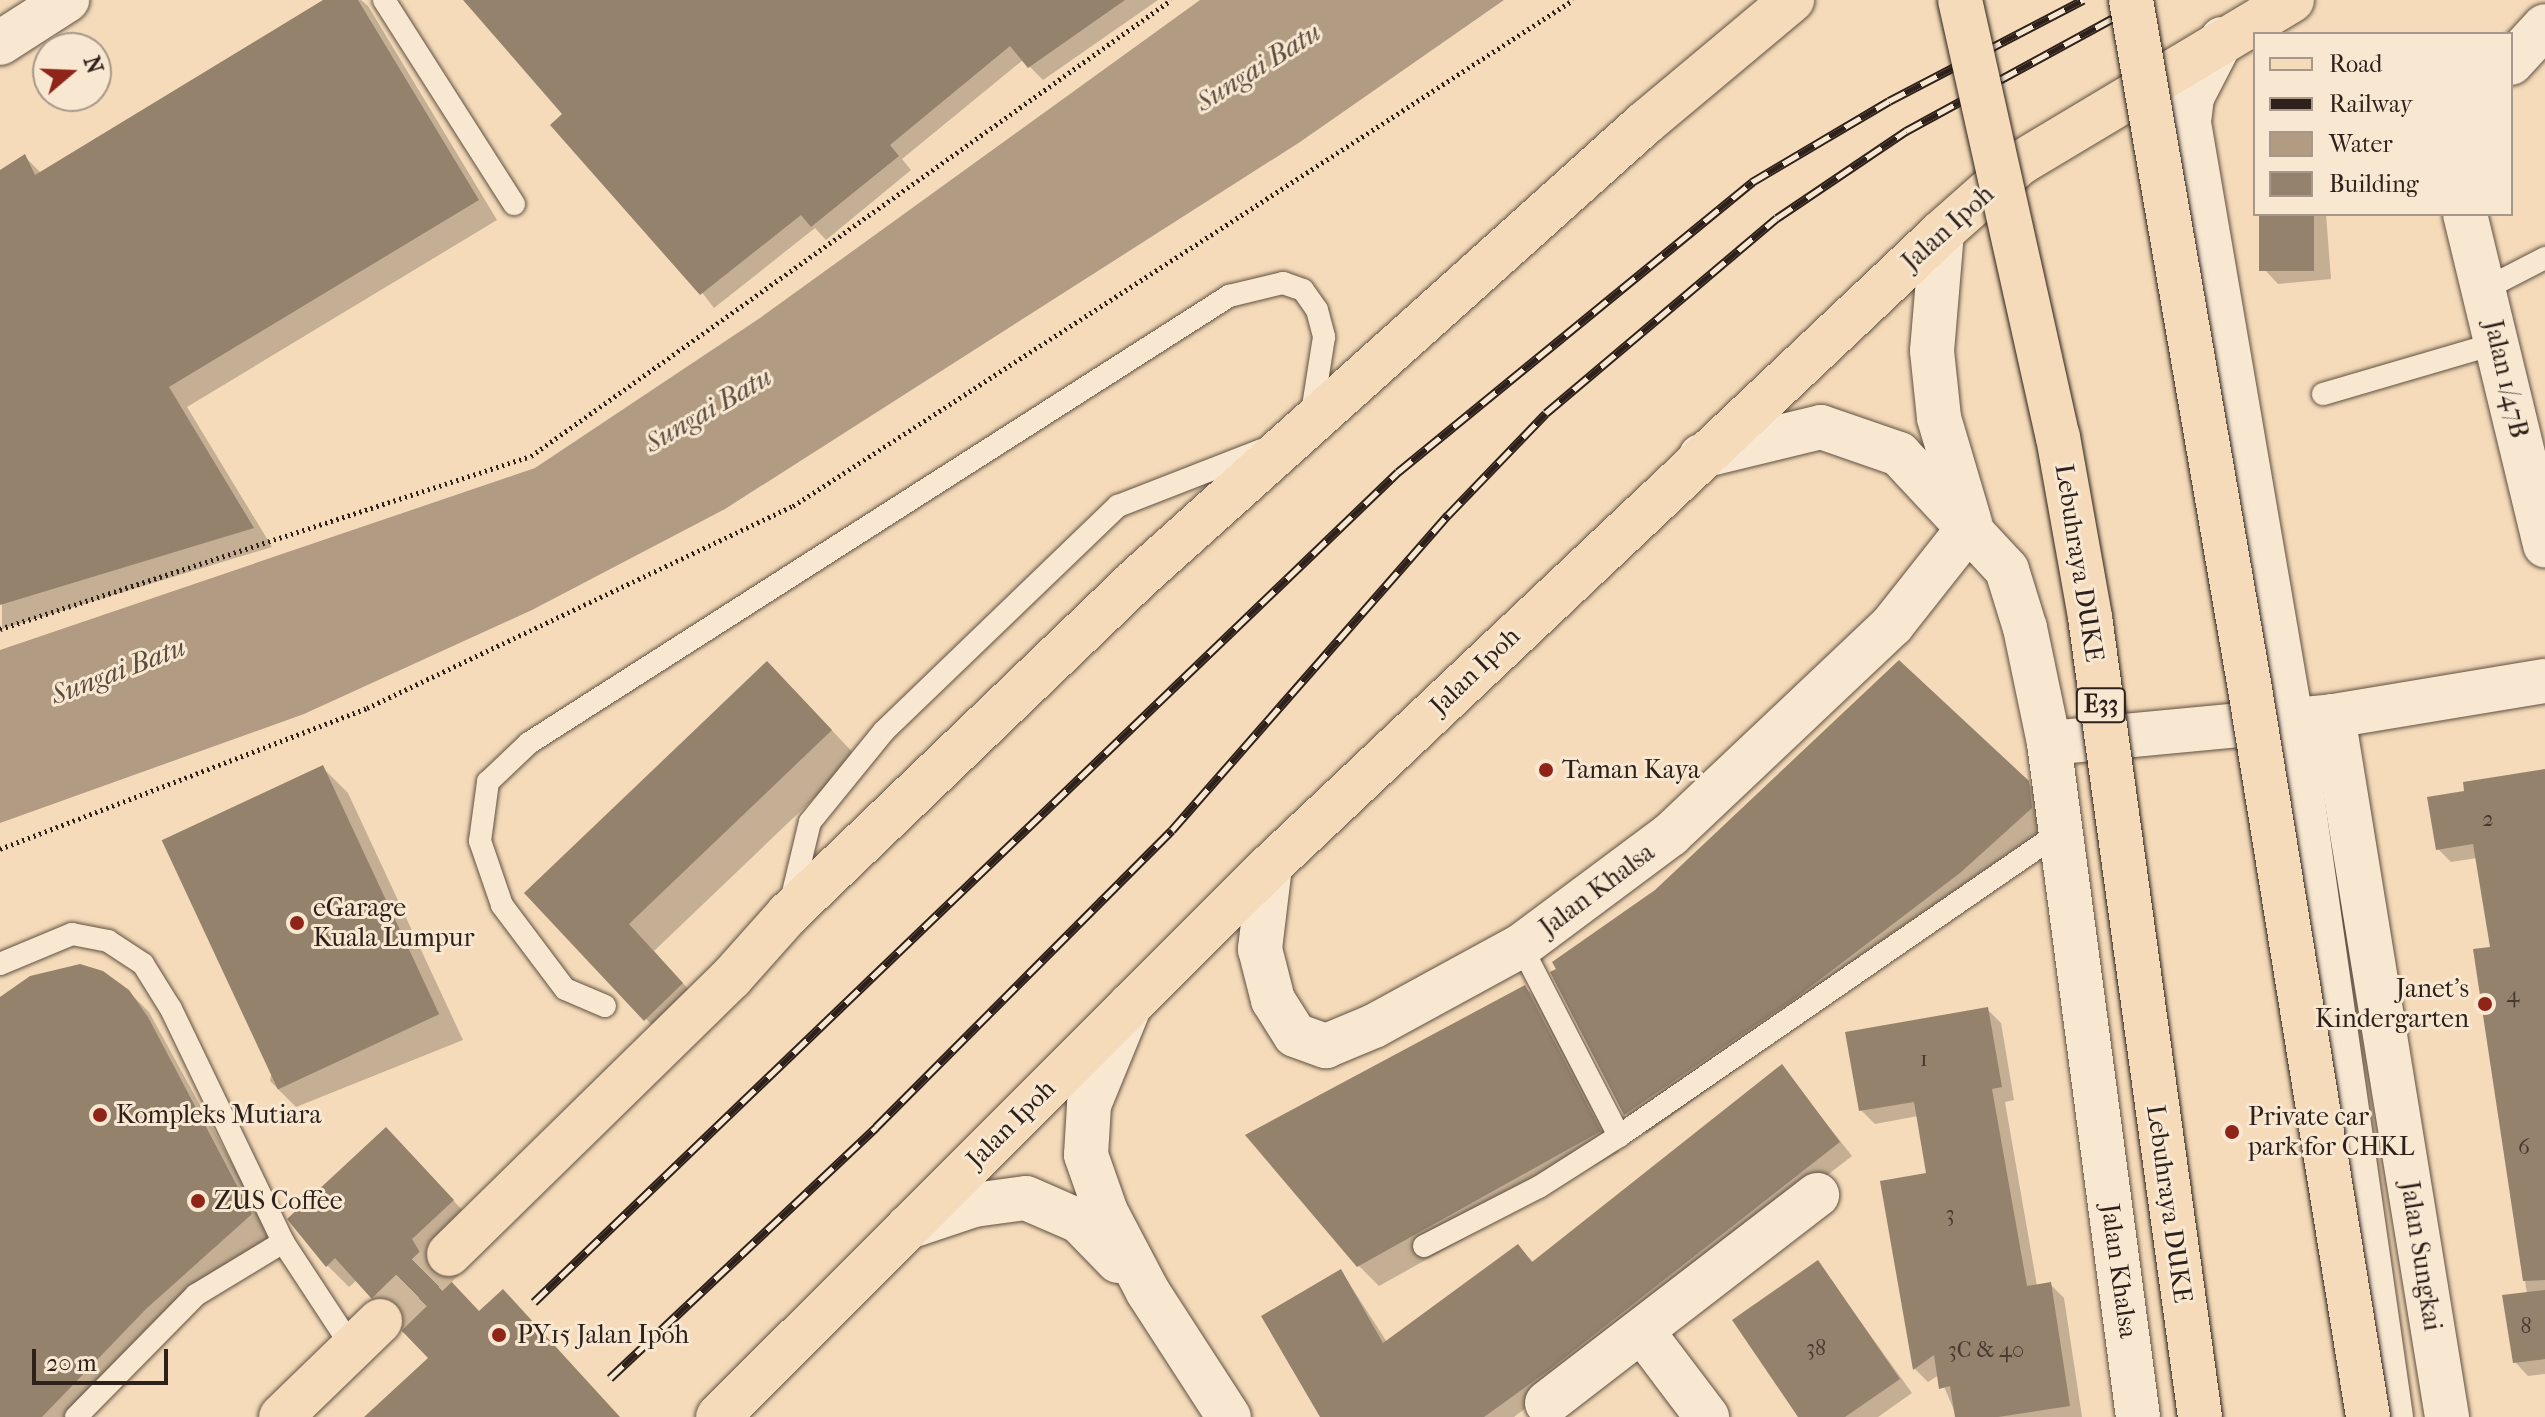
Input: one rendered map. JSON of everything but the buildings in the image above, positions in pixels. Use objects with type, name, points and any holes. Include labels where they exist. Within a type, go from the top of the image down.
[{"type":"main road","points":[[449,1254],[731,978],[788,914],[1135,581],[1645,123],[1792,0]]},
{"type":"main road","name":"Lebuhraya DUKE","points":[[1960,0],[2058,437],[2090,617],[2200,1417]]},
{"type":"main road","points":[[2131,0],[2248,673],[2368,1417]]},
{"type":"main road","name":"Jalan Ipoh","points":[[718,1417],[1270,866],[1701,456],[1942,232],[2020,163],[2222,39],[2292,0]]},
{"type":"main road","points":[[281,1417],[366,1334]]},
{"type":"street","points":[[0,43],[67,0]]},
{"type":"street","points":[[2513,61],[2545,26]]},
{"type":"street","points":[[2222,39],[2192,97],[2189,123],[2312,718],[2391,1417]]},
{"type":"street","name":"Jalan 1/47B","points":[[2466,216],[2545,545]]},
{"type":"street","name":"Jalan Khalsa","points":[[1942,232],[1932,351],[1939,418],[1971,525]]},
{"type":"street","name":"Jalan Khalsa","points":[[1701,456],[1821,427],[1899,454],[1971,525],[2007,570],[2025,628],[2049,743],[2138,1417]]},
{"type":"street","name":"Jalan Khalsa","points":[[1270,866],[1260,949],[1273,1000],[1295,1035],[1326,1046],[1374,1026],[1521,946],[1681,825],[1892,625],[1971,525]]},
{"type":"street","points":[[2049,743],[2312,718],[2545,681]]},
{"type":"street","name":"Jalan Sungkai","points":[[2312,718],[2447,1417]]},
{"type":"street","points":[[1131,1002],[1089,1105],[1086,1155],[1106,1212],[1148,1292],[1229,1417]]},
{"type":"street","points":[[1547,1403],[1817,1195]]},
{"type":"street","points":[[908,1227],[974,1205],[1026,1198],[1079,1221],[1148,1292]]},
{"type":"street","points":[[1642,1331],[1707,1417]]},
{"type":"lane","points":[[384,0],[514,204]]},
{"type":"lane","points":[[2485,289],[2545,258]]},
{"type":"lane","points":[[605,1006],[565,989],[502,905],[480,841],[488,782],[529,743],[1242,291],[1283,283],[1303,290],[1317,310],[1324,337],[1301,431],[1118,506],[866,748],[810,822],[788,914]]},
{"type":"lane","points":[[2323,394],[2497,343]]},
{"type":"lane","points":[[1424,1246],[1539,1187],[1619,1136],[2060,832]]},
{"type":"lane","points":[[0,964],[72,934],[108,941],[143,964],[171,1009],[283,1242],[366,1334]]},
{"type":"lane","points":[[1521,946],[1619,1136]]},
{"type":"lane","points":[[676,998],[731,978]]},
{"type":"lane","points":[[76,1417],[196,1295],[283,1242]]},
{"type":"path","points":[[0,629],[531,456],[1171,0]]},
{"type":"path","points":[[0,849],[367,708],[793,506],[1573,0]]},
{"type":"water","name":"Sungai Batu","points":[[1200,0],[1504,0],[1300,142],[725,509],[532,610],[304,714],[0,823],[0,650],[535,468],[760,318]]},
{"type":"tunnel","points":[[380,1321],[449,1254]]},
{"type":"railway","points":[[534,1302],[1398,472],[1752,182],[1889,101],[2083,0]]},
{"type":"railway","points":[[610,1378],[876,1127],[1172,830],[1448,515],[1546,413],[1777,218],[1906,131],[2146,0]]},
{"type":"place","name":"Taman Kaya","points":[[1546,770]]},
{"type":"place","name":"eGarage Kuala Lumpur","points":[[297,923]]},
{"type":"place","name":"Janet's Kindergarten","points":[[2485,1004]]},
{"type":"place","name":"Kompleks Mutiara","points":[[100,1115]]},
{"type":"place","name":"Private car park for CHKL","points":[[2232,1132]]},
{"type":"place","name":"ZUS Coffee","points":[[198,1201]]},
{"type":"place","name":"PY15 Jalan Ipoh","points":[[499,1335]]}]
